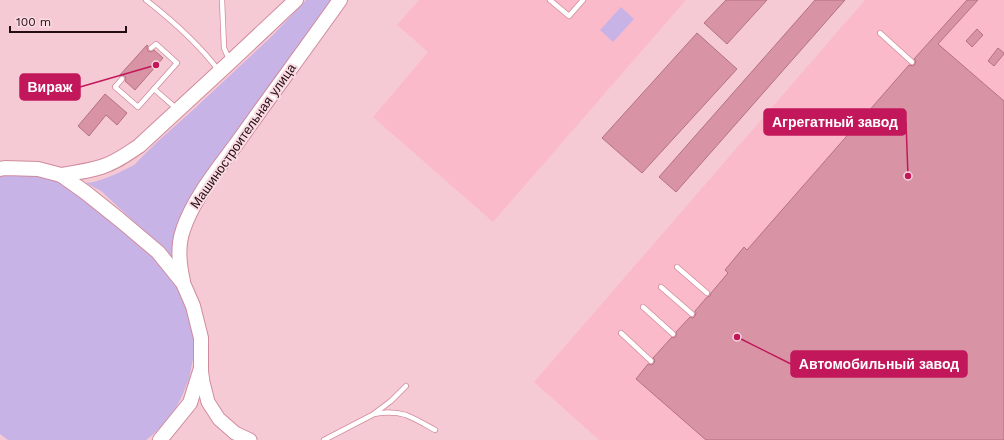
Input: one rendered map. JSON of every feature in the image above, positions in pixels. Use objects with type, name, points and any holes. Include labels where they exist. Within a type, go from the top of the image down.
[{"type":"main road","points":[[0,169],[38,169],[61,174],[82,172],[102,167],[122,158],[140,146],[296,0]]},
{"type":"main road","name":"Машиностроительная улица","points":[[184,283],[179,264],[179,247],[182,231],[197,199],[340,0]]},
{"type":"main road","points":[[61,174],[158,252],[184,283],[193,306],[201,338],[201,368],[190,403],[160,440]]},
{"type":"street","points":[[201,368],[208,402],[220,419],[235,433],[250,440]]},
{"type":"lane","points":[[146,0],[193,40],[210,59],[225,67]]},
{"type":"lane","points":[[222,0],[225,67]]},
{"type":"lane","points":[[550,0],[568,16],[582,0]]},
{"type":"lane","points":[[880,33],[912,62]]},
{"type":"lane","points":[[122,79],[115,87],[138,107],[177,63],[156,44],[151,48]]},
{"type":"lane","points":[[154,89],[178,110]]},
{"type":"lane","points":[[677,268],[707,293]]},
{"type":"lane","points":[[661,287],[692,314]]},
{"type":"lane","points":[[643,307],[673,334]]},
{"type":"lane","points":[[621,332],[651,361]]},
{"type":"lane","points":[[324,440],[374,414],[391,401],[406,386]]},
{"type":"lane","points":[[374,414],[393,413],[406,415],[435,430]]},
{"type":"shaded area","points":[[306,0],[334,0],[206,178],[173,259],[101,191],[86,183],[106,178],[134,165],[273,35]]},
{"type":"shaded area","points":[[419,0],[686,0],[493,222],[373,117],[428,52],[397,25]]},
{"type":"shaded area","points":[[865,0],[1004,0],[1004,440],[599,440],[534,382]]},
{"type":"shaded area","points":[[621,7],[634,19],[613,42],[600,30]]},
{"type":"shaded area","points":[[0,173],[44,177],[62,182],[95,204],[168,270],[178,285],[193,322],[193,359],[189,379],[175,410],[166,422],[146,440],[8,440],[0,434]]},
{"type":"building","points":[[726,0],[767,0],[727,44],[704,23]]},
{"type":"building","points":[[815,0],[845,0],[676,192],[659,177]]},
{"type":"building","points":[[967,0],[978,0],[938,44],[1004,101],[1004,440],[706,440],[636,379],[648,364],[652,365],[654,363],[655,360],[653,358],[672,337],[674,338],[676,336],[676,332],[690,317],[693,318],[695,316],[695,311],[707,297],[710,296],[728,273],[725,270],[744,247],[747,250],[909,65],[913,66],[915,64],[916,61],[914,59]]},
{"type":"building","points":[[977,29],[983,35],[972,47],[966,41]]},
{"type":"building","points":[[697,33],[737,69],[642,173],[602,138]]},
{"type":"building","points":[[147,45],[148,51],[151,52],[154,50],[163,58],[135,90],[125,81],[125,76],[119,76]]},
{"type":"building","points":[[998,48],[1004,54],[994,66],[988,61]]},
{"type":"building","points":[[105,94],[127,113],[117,125],[106,115],[89,136],[78,126]]},
{"type":"place","name":"Вираж","points":[[156,65]]},
{"type":"place","name":"Агрегатный завод","points":[[908,176]]},
{"type":"place","name":"Автомобильный завод","points":[[737,337]]}]
